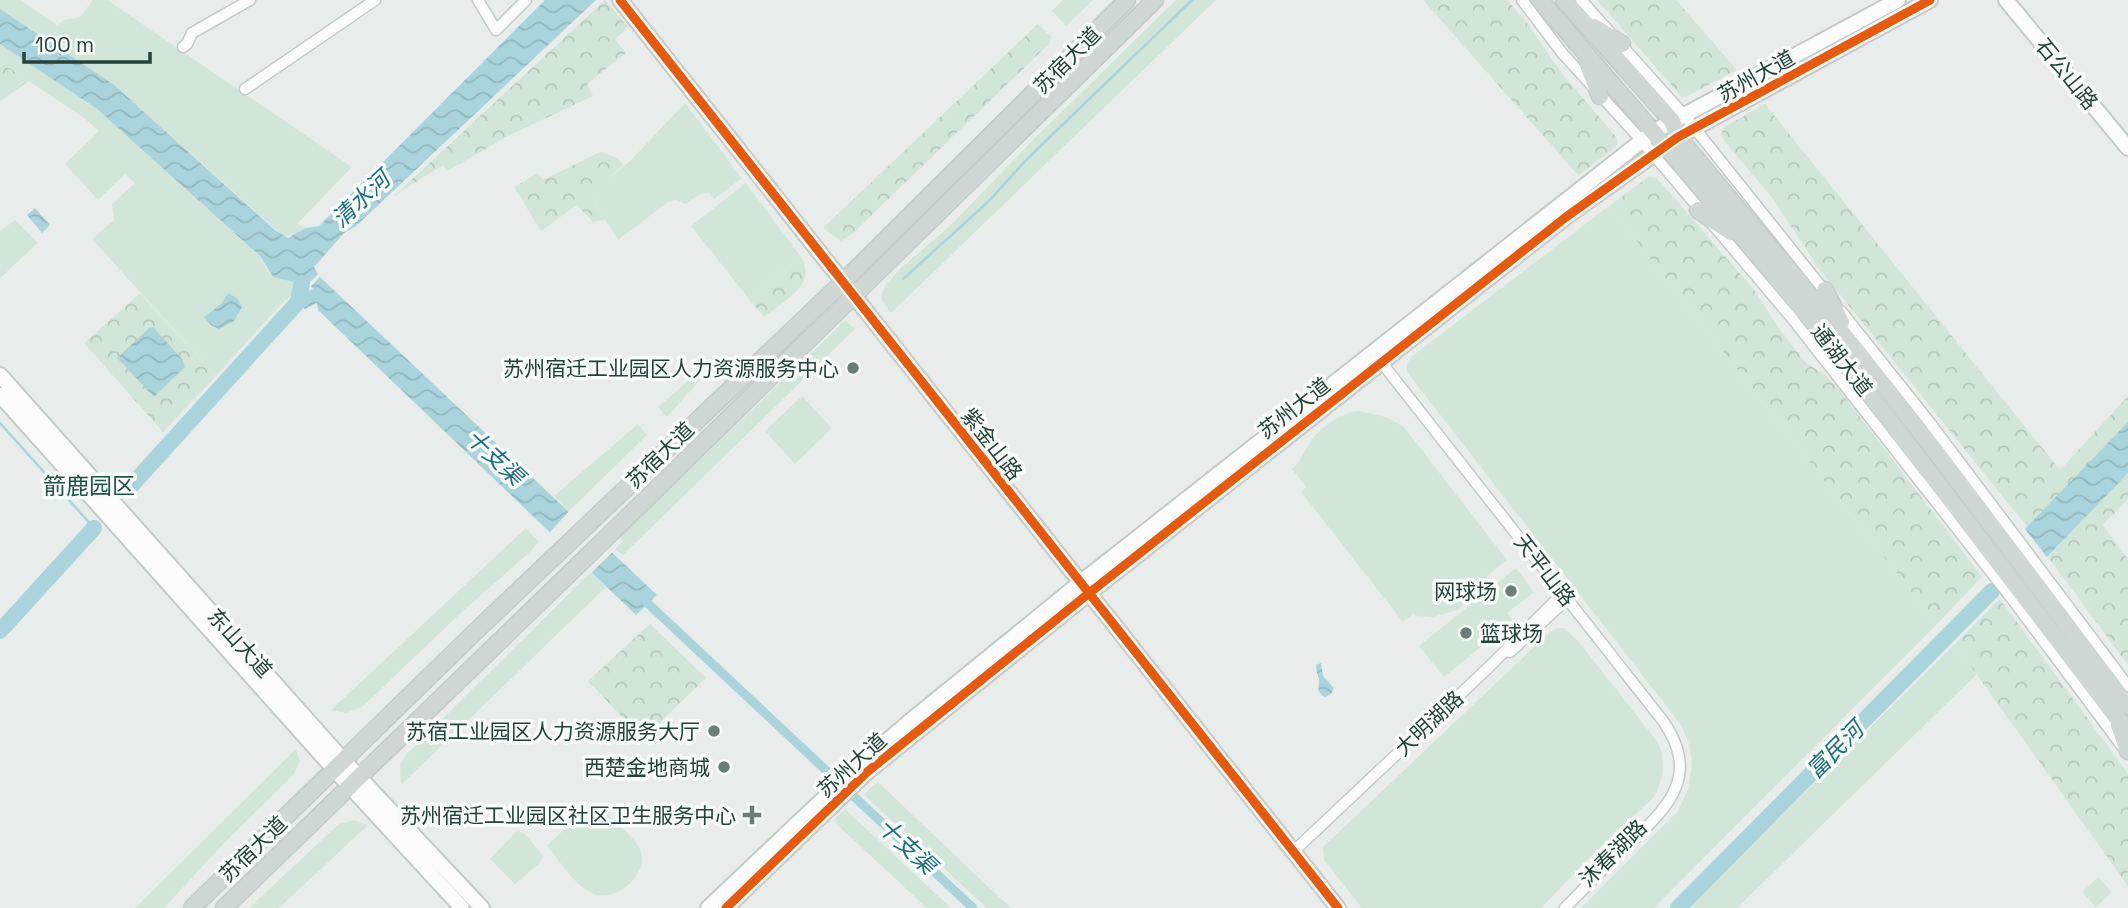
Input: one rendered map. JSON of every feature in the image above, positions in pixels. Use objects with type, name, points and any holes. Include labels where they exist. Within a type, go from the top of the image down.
[{"type":"main road","name":"苏宿大道","points":[[192,908],[591,521],[843,282],[1127,0]]},
{"type":"main road","name":"苏宿大道","points":[[224,908],[1155,0]]},
{"type":"main road","name":"通湖大道","points":[[1540,0],[1580,47],[1647,136],[1666,146],[1855,349],[1947,466],[2122,711],[2128,732]]},
{"type":"main road","name":"通湖大道","points":[[1564,0],[1678,118],[1666,146]]},
{"type":"main road","points":[[1580,18],[1622,44]]},
{"type":"main road","points":[[1580,47],[1600,96]]},
{"type":"main road","name":"通湖大道","points":[[1666,146],[1844,361],[2122,711]]},
{"type":"main road","points":[[1698,210],[1748,243]]},
{"type":"main road","points":[[1825,290],[1855,349]]},
{"type":"main road","points":[[2122,711],[2128,753]]},
{"type":"street","points":[[183,47],[192,33],[250,0]]},
{"type":"street","points":[[245,89],[375,0]]},
{"type":"street","points":[[478,0],[496,30],[526,0]]},
{"type":"street","name":"紫金山路","points":[[620,0],[1338,908]]},
{"type":"street","points":[[1522,0],[1563,54],[1600,96],[1647,136]]},
{"type":"street","points":[[1581,0],[1622,44],[1678,118],[1695,129],[1825,290],[1927,419],[2128,686]]},
{"type":"street","name":"苏州大道","points":[[1376,359],[1647,136],[1898,0]]},
{"type":"street","name":"苏州大道","points":[[726,908],[862,769],[1084,588],[1376,359],[1666,146],[1930,0]]},
{"type":"street","name":"石公山路","points":[[2006,0],[2128,148]]},
{"type":"street","points":[[1666,146],[1698,210],[1764,284],[1834,371],[2013,600],[2128,753]]},
{"type":"street","name":"天平山路","points":[[1376,359],[1563,598],[1670,741],[1674,752],[1675,772],[1669,799]]},
{"type":"street","name":"东山大道","points":[[0,375],[462,908]]},
{"type":"street","name":"东山大道","points":[[0,395],[339,764]]},
{"type":"street","name":"大明湖路","points":[[1295,853],[1489,667],[1515,638],[1563,598]]},
{"type":"street","name":"东山大道","points":[[355,782],[482,908]]},
{"type":"street","name":"沐春湖路","points":[[1559,908],[1669,799]]},
{"type":"street","name":"沐春湖路","points":[[1565,908],[1669,799]]},
{"type":"street","name":"苏州大道","points":[[708,908],[819,811]]},
{"type":"green space","points":[[0,0],[20,0],[57,25],[64,20],[80,17],[93,0],[107,0],[352,167],[297,224],[306,228],[295,236],[283,236],[113,84],[0,9]]},
{"type":"green space","points":[[605,0],[628,27],[615,39],[626,53],[587,84],[593,96],[508,136],[447,171],[443,165],[394,196]]},
{"type":"green space","points":[[1063,0],[1093,0],[1066,26],[1052,11]]},
{"type":"green space","points":[[1176,0],[1216,0],[891,313],[882,301],[886,284],[951,225],[1034,139]]},
{"type":"green space","points":[[1423,0],[1507,0],[1525,20],[1564,76],[1617,138],[1617,146],[1577,174]]},
{"type":"green space","points":[[1597,0],[1676,0],[1737,70],[1682,97]]},
{"type":"green space","points":[[1038,24],[1051,37],[1050,43],[853,233],[841,241],[823,228]]},
{"type":"green space","points":[[0,44],[97,109],[260,257],[270,275],[294,282],[291,296],[216,376],[92,239],[114,220],[112,204],[135,183],[125,174],[98,200],[65,164],[99,131],[0,62]]},
{"type":"green space","points":[[0,62],[29,81],[0,101]]},
{"type":"green space","points":[[685,103],[742,178],[714,199],[710,193],[706,193],[686,204],[675,200],[668,202],[618,240],[595,204],[599,190]]},
{"type":"green space","points":[[1765,104],[2060,470],[2128,396],[2128,422],[2028,528],[1817,266],[1774,200],[1725,142],[1721,134],[1724,127]]},
{"type":"green space","points":[[600,152],[615,157],[624,165],[606,182],[597,197],[595,204],[605,220],[593,222],[577,205],[541,231],[514,187],[538,173],[543,180]]},
{"type":"green space","points":[[1648,177],[1656,178],[1664,186],[1755,291],[1780,330],[1806,363],[1825,375],[1838,388],[1982,577],[1937,624],[1609,206]]},
{"type":"green space","points":[[746,183],[801,257],[749,299],[691,226]]},
{"type":"green space","points":[[1609,206],[1937,624],[1654,908],[1581,908],[1678,811],[1688,789],[1692,764],[1689,744],[1681,725],[1407,372],[1411,357]]},
{"type":"green space","points":[[15,220],[38,243],[0,278],[0,231]]},
{"type":"green space","points":[[801,257],[805,267],[802,284],[796,292],[764,317],[749,299]]},
{"type":"green space","points":[[140,293],[216,376],[163,432],[84,343]]},
{"type":"green space","points":[[846,321],[855,329],[623,555],[615,549],[623,541],[620,537]]},
{"type":"green space","points":[[696,374],[701,379],[667,417],[658,407]]},
{"type":"green space","points":[[802,396],[832,428],[795,464],[765,431]]},
{"type":"green space","points":[[1358,411],[1386,417],[1404,427],[1507,560],[1487,576],[1479,591],[1458,610],[1432,617],[1417,616],[1414,613],[1403,622],[1301,492],[1306,487],[1292,469],[1308,445],[1332,422]]},
{"type":"green space","points":[[638,424],[647,435],[569,511],[554,496]]},
{"type":"green space","points":[[2128,470],[2128,499],[2103,525],[2128,559],[2128,665],[2048,557]]},
{"type":"green space","points":[[526,528],[539,542],[531,551],[362,707],[346,713],[331,710]]},
{"type":"green space","name":"篮球场","points":[[1516,568],[1534,592],[1507,613],[1513,621],[1444,677],[1419,646]]},
{"type":"green space","points":[[591,572],[606,587],[401,785],[400,765],[406,755]]},
{"type":"green space","points":[[2000,599],[2128,774],[2128,886],[1955,644]]},
{"type":"green space","points":[[650,624],[706,678],[643,739],[588,681]]},
{"type":"green space","points":[[1557,628],[1564,628],[1578,641],[1656,740],[1662,752],[1663,773],[1655,796],[1541,908],[1362,908],[1324,860],[1323,847]]},
{"type":"green space","points":[[1955,644],[1977,674],[1737,908],[1688,908]]},
{"type":"green space","points":[[296,749],[300,761],[294,774],[225,842],[164,908],[135,908]]},
{"type":"green space","points":[[878,782],[1012,908],[987,908],[863,794]]},
{"type":"green space","points":[[592,802],[630,835],[639,847],[642,857],[636,876],[621,890],[611,894],[601,895],[585,889],[573,879],[547,846]]},
{"type":"green space","points":[[845,809],[951,908],[927,908],[833,821]]},
{"type":"green space","points":[[354,820],[368,825],[279,908],[249,908],[339,824]]},
{"type":"green space","points":[[517,831],[524,833],[544,857],[515,884],[490,859]]},
{"type":"green space","points":[[2098,877],[2112,892],[2096,907],[2082,892]]},
{"type":"water","points":[[545,0],[596,0],[356,226],[344,233],[314,267],[318,274],[308,284],[305,282],[304,292],[313,289],[311,286],[320,277],[657,595],[636,615],[318,310],[317,303],[305,309],[291,296],[294,282],[273,277],[260,256],[97,109],[0,44],[0,9],[113,84],[275,230],[288,238],[306,228],[319,226]]},
{"type":"water","points":[[35,208],[50,225],[42,233],[27,215]]},
{"type":"water","points":[[228,293],[237,298],[242,307],[234,321],[219,329],[204,317],[221,304]]},
{"type":"water","points":[[153,327],[182,359],[185,367],[155,396],[117,358]]},
{"type":"water","points":[[2128,422],[2128,473],[2047,557],[2025,529]]},
{"type":"water","points":[[1321,663],[1323,676],[1334,688],[1331,694],[1325,697],[1319,690],[1316,665]]},
{"type":"pier","points":[[572,508],[615,550],[589,575],[548,534]]},
{"type":"waterway","points":[[903,279],[989,201],[1027,159],[1192,0]]},
{"type":"waterway","name":"清水河","points":[[130,487],[298,302],[302,283]]},
{"type":"waterway","points":[[0,423],[94,528]]},
{"type":"waterway","name":"清水河","points":[[0,631],[94,528]]},
{"type":"waterway","name":"富民河","points":[[1678,908],[1992,591]]},
{"type":"waterway","name":"十支渠","points":[[641,597],[973,908]]},
{"type":"cycle path","points":[[620,0],[1338,908]]},
{"type":"cycle path","points":[[726,908],[867,772],[1566,217],[1678,137],[1930,0]]},
{"type":"place","name":"苏州宿迁工业园区人力资源服务中心","points":[[853,368]]},
{"type":"place","name":"网球场","points":[[1511,591]]},
{"type":"place","name":"篮球场","points":[[1466,633]]},
{"type":"place","name":"苏宿工业园区人力资源服务大厅","points":[[714,731]]},
{"type":"place","name":"西楚金地商城","points":[[724,767]]},
{"type":"place","name":"苏州宿迁工业园区社区卫生服务中心","points":[[752,815]]},
{"type":"district","name":"箭鹿园区","points":[[89,486]]}]
